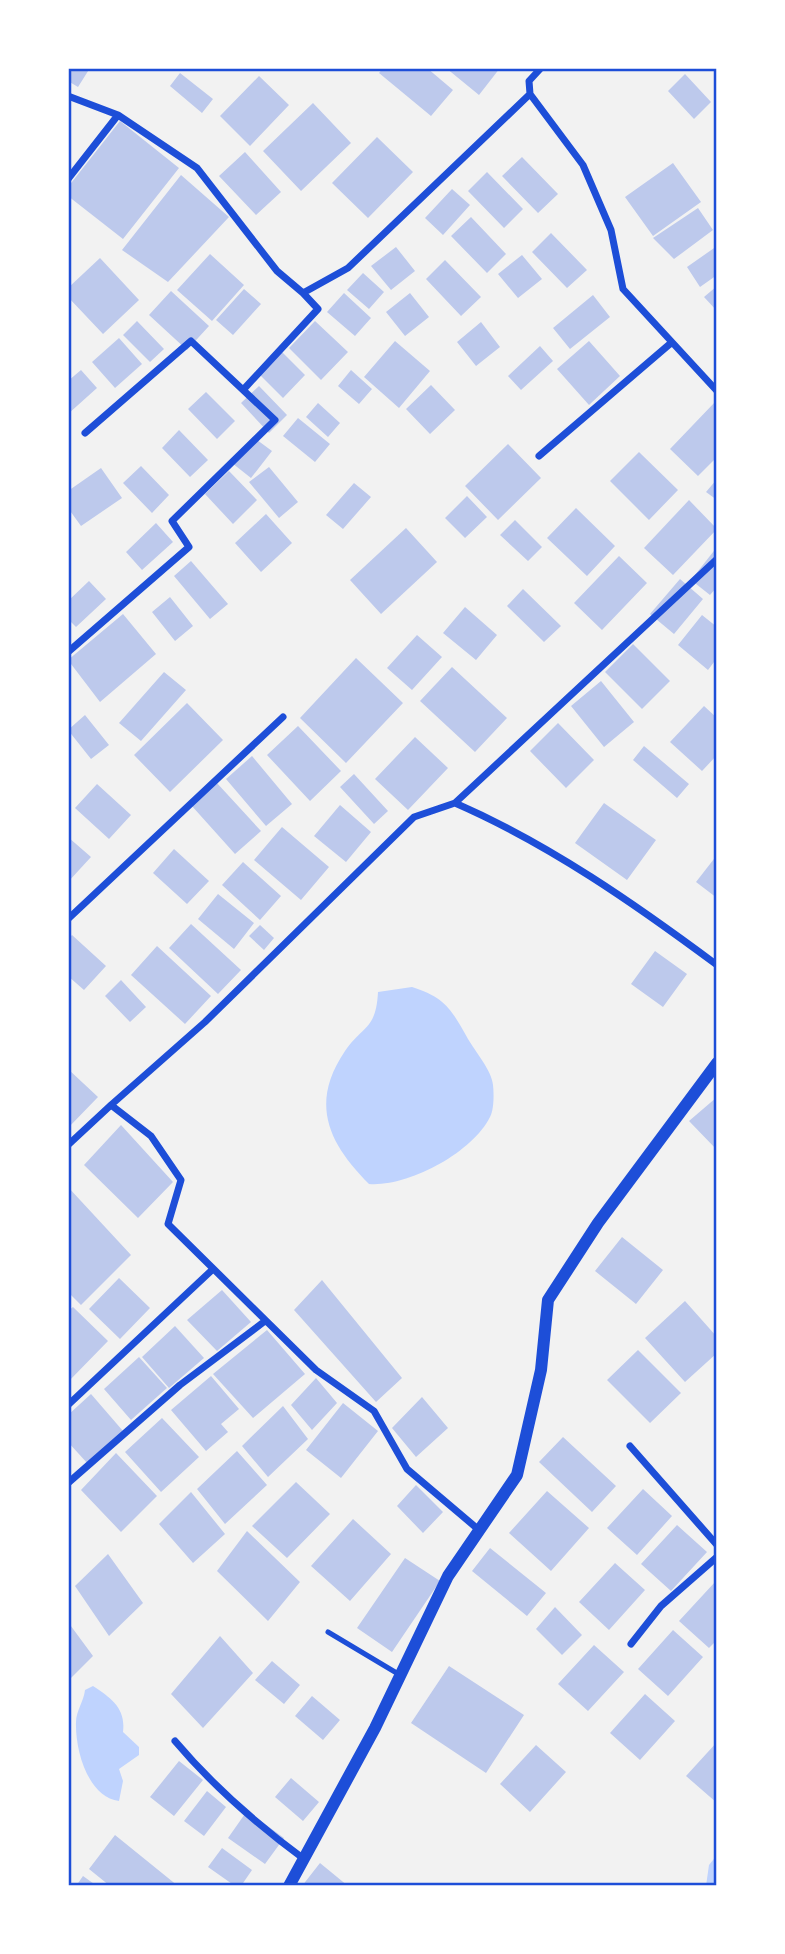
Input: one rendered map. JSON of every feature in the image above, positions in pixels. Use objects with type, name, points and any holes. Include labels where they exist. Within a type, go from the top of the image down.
[{"type":"street","points":[[541,68],[529,81],[530,94],[583,165],[611,230],[624,289],[717,391]]},
{"type":"street","points":[[303,293],[348,268],[530,94]]},
{"type":"street","points":[[68,96],[118,115],[197,167],[277,271],[318,309],[243,390]]},
{"type":"street","points":[[68,179],[118,115]]},
{"type":"street","points":[[68,652],[189,547],[172,521],[275,420],[191,341],[85,433]]},
{"type":"street","points":[[539,456],[671,343]]},
{"type":"street","points":[[68,1145],[205,1022],[414,817],[455,803],[717,559]]},
{"type":"street","points":[[68,919],[283,717]]},
{"type":"street","points":[[455,803],[512,828],[655,919],[717,965]]},
{"type":"street","points":[[289,1886],[400,1675],[448,1576],[517,1475],[541,1370],[548,1300],[598,1223],[717,1063]]},
{"type":"street","points":[[111,1105],[151,1136],[181,1180],[167,1224],[316,1370],[374,1411],[407,1469],[479,1530]]},
{"type":"street","points":[[68,1405],[212,1270]]},
{"type":"street","points":[[68,1483],[180,1385],[265,1321]]},
{"type":"street","points":[[630,1446],[717,1545]]},
{"type":"street","points":[[631,1644],[661,1606],[717,1557]]},
{"type":"street","points":[[175,1741],[216,1788],[256,1824],[304,1859]]},
{"type":"lane","points":[[328,1632],[400,1675]]},
{"type":"water","points":[[412,987],[440,1000],[457,1020],[492,1079],[492,1110],[481,1130],[454,1155],[420,1174],[402,1180],[369,1184],[343,1154],[334,1138],[326,1106],[328,1089],[334,1070],[345,1051],[368,1026],[375,1014],[378,992]]},
{"type":"water","points":[[93,1686],[116,1704],[122,1716],[123,1732],[139,1747],[139,1755],[119,1769],[123,1781],[119,1801],[108,1798],[92,1782],[78,1746],[77,1714],[85,1690]]},
{"type":"water","points":[[717,1855],[717,1886],[706,1886],[709,1865]]},
{"type":"building","points":[[68,68],[90,68],[78,87],[68,81]]},
{"type":"building","points":[[383,68],[427,68],[453,90],[431,116],[379,73]]},
{"type":"building","points":[[446,68],[500,68],[479,95]]},
{"type":"building","points":[[180,73],[213,99],[202,113],[170,86]]},
{"type":"building","points":[[685,74],[711,102],[694,119],[668,91]]},
{"type":"building","points":[[259,76],[289,105],[250,146],[220,116]]},
{"type":"building","points":[[313,103],[351,143],[301,191],[263,151]]},
{"type":"building","points":[[120,121],[179,168],[123,239],[68,196],[68,187]]},
{"type":"building","points":[[377,137],[413,172],[368,218],[332,183]]},
{"type":"building","points":[[245,152],[281,192],[256,215],[219,176]]},
{"type":"building","points":[[522,157],[558,194],[538,213],[502,176]]},
{"type":"building","points":[[673,163],[701,202],[653,236],[625,197]]},
{"type":"building","points":[[487,172],[523,209],[504,228],[468,191]]},
{"type":"building","points":[[181,175],[229,217],[168,282],[122,250]]},
{"type":"building","points":[[452,189],[470,205],[443,235],[425,218]]},
{"type":"building","points":[[698,208],[713,230],[674,259],[653,238]]},
{"type":"building","points":[[471,217],[506,254],[487,273],[451,236]]},
{"type":"building","points":[[551,233],[587,270],[567,288],[532,252]]},
{"type":"building","points":[[717,246],[717,275],[700,287],[687,267]]},
{"type":"building","points":[[396,247],[415,271],[391,290],[371,266]]},
{"type":"building","points":[[210,254],[244,285],[212,321],[177,290]]},
{"type":"building","points":[[522,255],[542,279],[518,298],[498,274]]},
{"type":"building","points":[[100,258],[139,300],[103,334],[68,297],[68,288]]},
{"type":"building","points":[[445,260],[481,297],[461,316],[426,279]]},
{"type":"building","points":[[363,273],[384,292],[369,309],[347,290]]},
{"type":"building","points":[[717,286],[717,311],[704,297]]},
{"type":"building","points":[[244,289],[261,304],[233,335],[216,320]]},
{"type":"building","points":[[171,291],[209,326],[187,350],[149,315]]},
{"type":"building","points":[[344,293],[371,318],[355,336],[327,312]]},
{"type":"building","points":[[410,293],[429,317],[405,336],[386,312]]},
{"type":"building","points":[[593,295],[610,317],[570,349],[553,328]]},
{"type":"building","points":[[137,321],[164,349],[150,362],[123,335]]},
{"type":"building","points":[[315,321],[348,352],[321,380],[289,348]]},
{"type":"building","points":[[481,322],[500,347],[476,366],[457,342]]},
{"type":"building","points":[[119,338],[142,364],[115,388],[92,362]]},
{"type":"building","points":[[395,341],[430,371],[399,408],[364,377]]},
{"type":"building","points":[[589,341],[620,376],[589,405],[557,369]]},
{"type":"building","points":[[540,346],[553,361],[521,390],[508,376]]},
{"type":"building","points":[[279,349],[305,375],[283,398],[256,371]]},
{"type":"building","points":[[81,370],[97,388],[68,414],[68,381]]},
{"type":"building","points":[[351,370],[372,389],[359,404],[338,386]]},
{"type":"building","points":[[431,385],[455,410],[430,434],[406,409]]},
{"type":"building","points":[[259,386],[287,415],[269,433],[241,403]]},
{"type":"building","points":[[206,392],[235,421],[217,439],[188,409]]},
{"type":"building","points":[[715,402],[717,457],[698,476],[670,449]]},
{"type":"building","points":[[318,403],[340,423],[328,437],[306,417]]},
{"type":"building","points":[[298,418],[330,444],[315,462],[283,436]]},
{"type":"building","points":[[179,430],[208,460],[190,477],[162,448]]},
{"type":"building","points":[[253,437],[272,451],[251,478],[232,463]]},
{"type":"building","points":[[508,444],[541,478],[498,520],[465,486]]},
{"type":"building","points":[[639,452],[678,490],[649,520],[610,481]]},
{"type":"building","points":[[141,466],[169,495],[152,513],[123,483]]},
{"type":"building","points":[[269,467],[298,502],[279,518],[249,482]]},
{"type":"building","points":[[101,468],[122,498],[81,526],[68,508],[68,491]]},
{"type":"building","points":[[229,471],[257,500],[233,524],[205,494]]},
{"type":"building","points":[[717,479],[717,500],[706,492]]},
{"type":"building","points":[[354,483],[371,497],[343,529],[326,515]]},
{"type":"building","points":[[467,496],[487,517],[465,538],[445,518]]},
{"type":"building","points":[[689,500],[717,529],[673,575],[644,548]]},
{"type":"building","points":[[576,508],[615,546],[587,576],[547,538]]},
{"type":"building","points":[[266,514],[292,543],[261,572],[235,543]]},
{"type":"building","points":[[515,520],[542,547],[528,561],[500,535]]},
{"type":"building","points":[[156,523],[173,542],[142,570],[126,552]]},
{"type":"building","points":[[406,528],[437,562],[381,614],[350,580]]},
{"type":"building","points":[[717,547],[717,587],[710,595],[691,580]]},
{"type":"building","points":[[619,556],[647,583],[602,630],[574,603]]},
{"type":"building","points":[[191,561],[228,604],[210,619],[174,576]]},
{"type":"building","points":[[680,579],[703,599],[674,634],[650,614]]},
{"type":"building","points":[[89,581],[106,599],[76,627],[68,619],[68,601]]},
{"type":"building","points":[[523,589],[561,626],[544,642],[507,606]]},
{"type":"building","points":[[170,597],[193,626],[175,641],[152,612]]},
{"type":"building","points":[[465,607],[497,635],[476,660],[443,633]]},
{"type":"building","points":[[123,614],[156,654],[100,702],[68,660]]},
{"type":"building","points":[[702,615],[717,627],[717,658],[708,670],[678,645]]},
{"type":"building","points":[[417,635],[442,657],[412,690],[387,668]]},
{"type":"building","points":[[633,644],[670,681],[642,709],[605,672]]},
{"type":"building","points":[[356,658],[403,703],[346,763],[300,718]]},
{"type":"building","points":[[452,667],[507,718],[475,752],[420,701]]},
{"type":"building","points":[[164,672],[186,690],[141,741],[119,723]]},
{"type":"building","points":[[601,681],[634,722],[604,747],[571,706]]},
{"type":"building","points":[[187,703],[223,740],[170,792],[134,755]]},
{"type":"building","points":[[704,706],[717,718],[717,755],[702,771],[670,742]]},
{"type":"building","points":[[85,715],[109,745],[91,759],[68,730]]},
{"type":"building","points":[[558,723],[594,760],[566,788],[530,751]]},
{"type":"building","points":[[298,726],[341,771],[310,801],[267,755]]},
{"type":"building","points":[[415,737],[448,768],[408,810],[375,779]]},
{"type":"building","points":[[644,746],[689,784],[677,798],[633,760]]},
{"type":"building","points":[[252,756],[292,804],[266,826],[226,779]]},
{"type":"building","points":[[354,774],[388,811],[374,824],[340,787]]},
{"type":"building","points":[[216,782],[261,831],[235,854],[191,805]]},
{"type":"building","points":[[97,784],[131,815],[109,839],[75,808]]},
{"type":"building","points":[[604,803],[656,840],[627,880],[575,843]]},
{"type":"building","points":[[340,805],[371,832],[346,862],[314,836]]},
{"type":"building","points":[[282,827],[329,867],[301,900],[254,860]]},
{"type":"building","points":[[68,837],[91,857],[68,882]]},
{"type":"building","points":[[174,849],[209,881],[187,904],[153,873]]},
{"type":"building","points":[[717,855],[717,898],[696,882]]},
{"type":"building","points":[[243,862],[281,896],[260,920],[222,885]]},
{"type":"building","points":[[218,894],[254,923],[234,949],[198,919]]},
{"type":"building","points":[[191,924],[241,970],[218,994],[169,948]]},
{"type":"building","points":[[260,925],[274,938],[264,950],[249,936]]},
{"type":"building","points":[[72,935],[106,966],[84,990],[68,976],[68,939]]},
{"type":"building","points":[[157,946],[211,996],[185,1024],[131,975]]},
{"type":"building","points":[[655,951],[687,974],[663,1007],[631,984]]},
{"type":"building","points":[[121,980],[146,1007],[130,1022],[105,996]]},
{"type":"building","points":[[68,1069],[98,1097],[68,1128]]},
{"type":"building","points":[[717,1097],[717,1150],[689,1121]]},
{"type":"building","points":[[121,1125],[173,1182],[138,1218],[84,1165]]},
{"type":"building","points":[[68,1187],[131,1255],[81,1305],[68,1292]]},
{"type":"building","points":[[622,1237],[663,1270],[636,1304],[595,1271]]},
{"type":"building","points":[[119,1278],[150,1308],[120,1339],[89,1309]]},
{"type":"building","points":[[322,1280],[402,1378],[376,1402],[294,1310]]},
{"type":"building","points":[[222,1290],[251,1322],[217,1351],[187,1320]]},
{"type":"building","points":[[685,1301],[717,1337],[717,1353],[685,1382],[645,1338]]},
{"type":"building","points":[[73,1307],[108,1341],[68,1382],[68,1311]]},
{"type":"building","points":[[175,1326],[204,1358],[169,1388],[142,1357]]},
{"type":"building","points":[[267,1330],[305,1374],[253,1418],[213,1374]]},
{"type":"building","points":[[638,1350],[681,1393],[650,1423],[607,1380]]},
{"type":"building","points":[[139,1357],[167,1388],[131,1420],[104,1389]]},
{"type":"building","points":[[211,1376],[239,1409],[221,1424],[228,1432],[206,1451],[171,1410]]},
{"type":"building","points":[[316,1378],[337,1403],[312,1430],[291,1405]]},
{"type":"building","points":[[91,1394],[123,1431],[88,1464],[68,1442],[68,1415]]},
{"type":"building","points":[[422,1397],[448,1428],[416,1457],[392,1428]]},
{"type":"building","points":[[343,1403],[378,1431],[341,1478],[306,1450]]},
{"type":"building","points":[[283,1406],[308,1439],[268,1477],[242,1446]]},
{"type":"building","points":[[162,1418],[199,1457],[161,1492],[125,1452]]},
{"type":"building","points":[[563,1437],[616,1486],[592,1512],[539,1462]]},
{"type":"building","points":[[237,1451],[267,1485],[225,1524],[197,1489]]},
{"type":"building","points":[[116,1453],[157,1496],[121,1532],[81,1490]]},
{"type":"building","points":[[296,1482],[330,1514],[287,1558],[252,1526]]},
{"type":"building","points":[[416,1485],[443,1512],[423,1533],[397,1506]]},
{"type":"building","points":[[643,1489],[672,1516],[637,1555],[607,1528]]},
{"type":"building","points":[[547,1491],[589,1528],[551,1571],[509,1533]]},
{"type":"building","points":[[191,1492],[225,1534],[193,1563],[159,1524]]},
{"type":"building","points":[[353,1519],[391,1554],[350,1601],[311,1566]]},
{"type":"building","points":[[677,1525],[707,1552],[671,1591],[641,1564]]},
{"type":"building","points":[[247,1531],[300,1582],[268,1621],[217,1571]]},
{"type":"building","points":[[490,1548],[546,1593],[527,1616],[472,1571]]},
{"type":"building","points":[[108,1554],[143,1603],[109,1636],[75,1586]]},
{"type":"building","points":[[405,1558],[440,1581],[392,1652],[357,1628]]},
{"type":"building","points":[[615,1563],[645,1590],[609,1630],[579,1602]]},
{"type":"building","points":[[715,1582],[717,1640],[709,1648],[679,1621]]},
{"type":"building","points":[[555,1607],[582,1635],[562,1655],[536,1629]]},
{"type":"building","points":[[68,1622],[93,1656],[68,1681]]},
{"type":"building","points":[[673,1630],[703,1657],[668,1696],[638,1669]]},
{"type":"building","points":[[220,1636],[253,1673],[203,1728],[171,1694]]},
{"type":"building","points":[[594,1645],[624,1672],[588,1711],[558,1684]]},
{"type":"building","points":[[272,1661],[300,1685],[284,1704],[255,1680]]},
{"type":"building","points":[[449,1666],[524,1715],[486,1773],[411,1723]]},
{"type":"building","points":[[645,1694],[675,1721],[640,1760],[610,1733]]},
{"type":"building","points":[[312,1696],[340,1720],[323,1740],[295,1716]]},
{"type":"building","points":[[717,1742],[717,1803],[686,1776]]},
{"type":"building","points":[[536,1745],[566,1772],[530,1812],[500,1784]]},
{"type":"building","points":[[179,1761],[203,1780],[174,1816],[150,1797]]},
{"type":"building","points":[[291,1778],[319,1802],[303,1821],[275,1797]]},
{"type":"building","points":[[207,1791],[226,1807],[204,1836],[184,1821]]},
{"type":"building","points":[[247,1811],[284,1838],[265,1864],[228,1838]]},
{"type":"building","points":[[115,1835],[178,1886],[110,1886],[89,1869]]},
{"type":"building","points":[[222,1848],[252,1870],[241,1886],[235,1886],[208,1867]]},
{"type":"building","points":[[320,1863],[348,1886],[302,1886]]},
{"type":"building","points":[[83,1876],[97,1886],[76,1886]]}]
